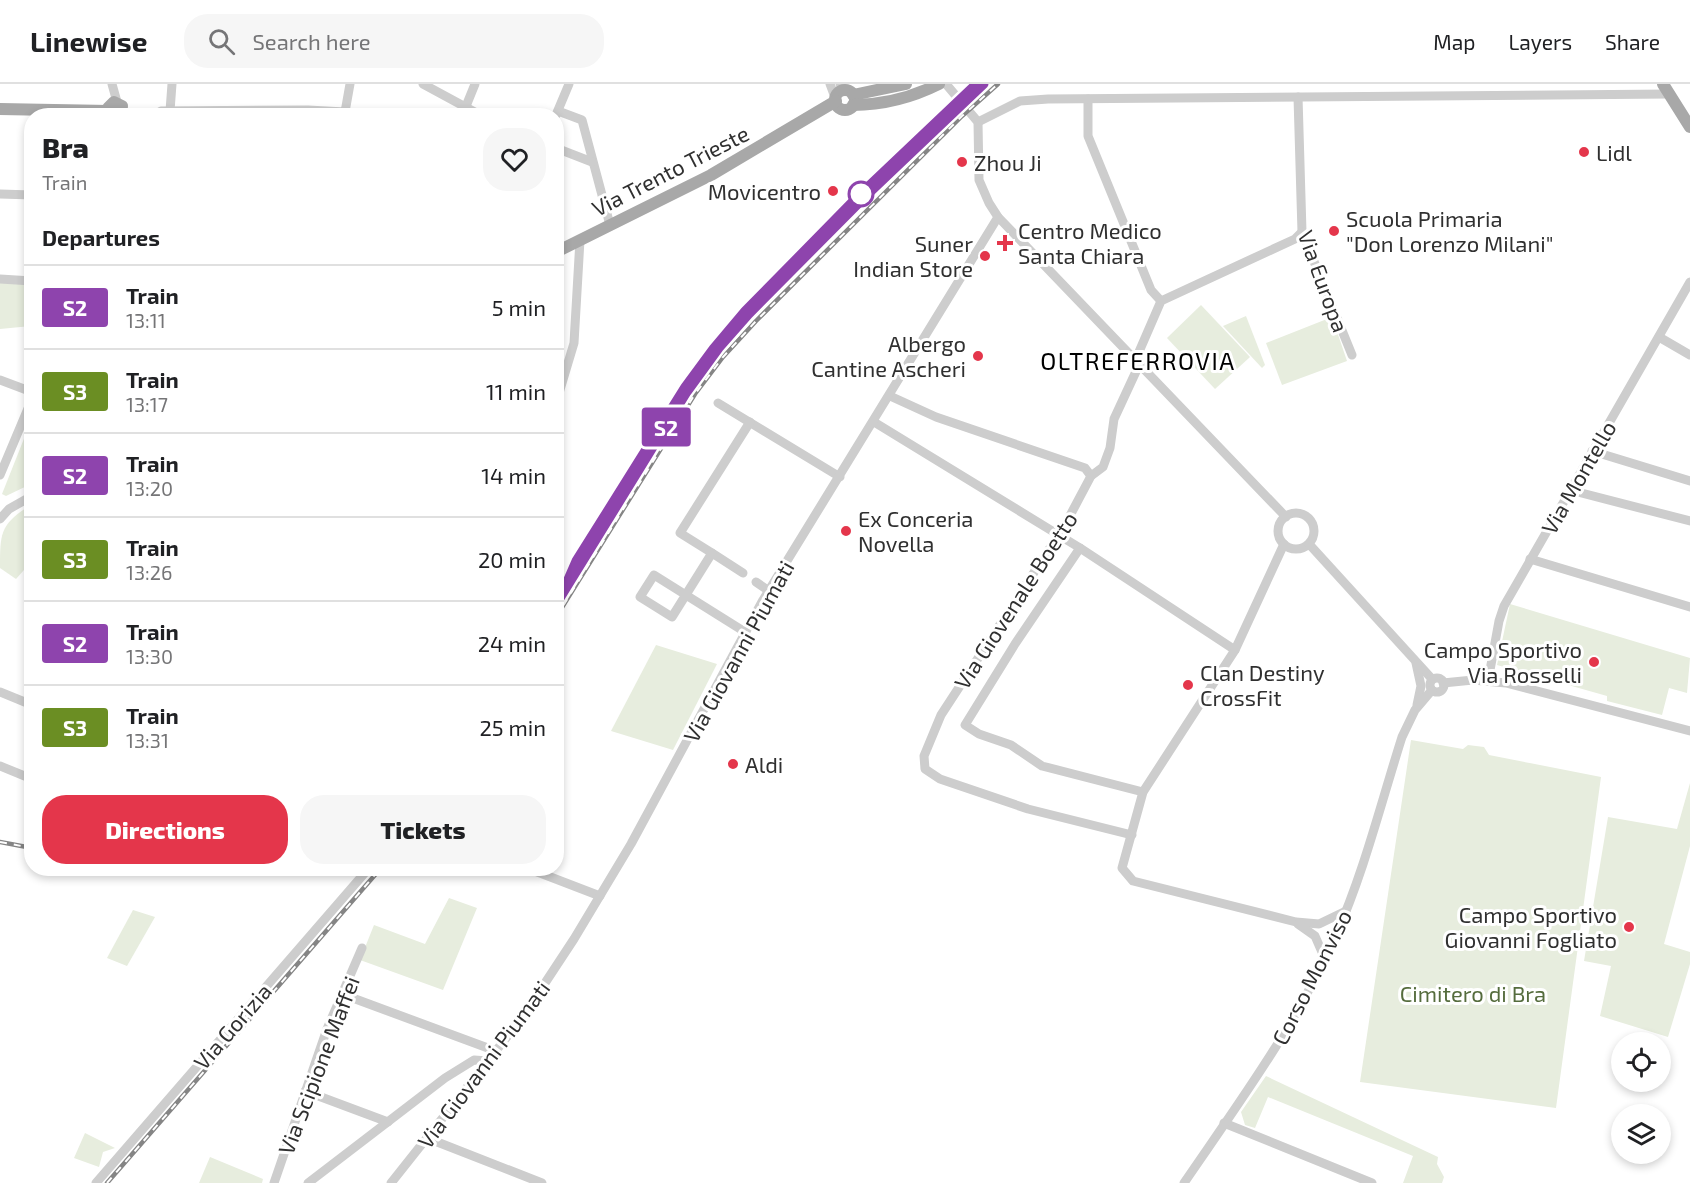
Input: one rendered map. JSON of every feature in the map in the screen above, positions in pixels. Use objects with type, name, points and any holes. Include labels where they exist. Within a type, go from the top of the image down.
[{"type":"main road","points":[[843,98],[906,84]]},
{"type":"main road","points":[[843,98],[873,105],[933,87]]},
{"type":"main road","points":[[1666,89],[1690,127]]},
{"type":"main road","name":"Via Trento Trieste","points":[[564,248],[705,179],[843,98]]},
{"type":"main road","points":[[0,109],[24,111]]},
{"type":"street","points":[[112,84],[115,108]]},
{"type":"street","points":[[170,108],[172,84]]},
{"type":"street","points":[[346,108],[350,84]]},
{"type":"street","points":[[423,84],[459,108]]},
{"type":"street","points":[[465,108],[475,84]]},
{"type":"street","points":[[559,108],[569,84]]},
{"type":"street","points":[[830,84],[843,98]]},
{"type":"street","points":[[946,84],[978,122],[979,180],[983,193],[998,217],[1136,366],[1286,517]]},
{"type":"street","points":[[933,87],[958,100]]},
{"type":"street","points":[[978,122],[1020,101],[1666,89]]},
{"type":"street","name":"Via Europa","points":[[1298,97],[1302,232],[1352,355]]},
{"type":"street","points":[[1088,99],[1088,136],[1151,290],[1161,301],[1295,239],[1302,232]]},
{"type":"street","points":[[564,115],[582,120],[610,225]]},
{"type":"street","points":[[564,151],[592,162]]},
{"type":"street","points":[[0,194],[24,195]]},
{"type":"street","name":"Via Giovanni Piumati","points":[[391,1183],[537,998],[631,844],[769,591],[998,217]]},
{"type":"street","points":[[564,376],[574,343],[580,240]]},
{"type":"street","points":[[0,279],[24,280]]},
{"type":"street","name":"Via Montello","points":[[1488,681],[1499,621],[1513,589],[1690,282]]},
{"type":"street","name":"Via Giovenale Boetto","points":[[1132,835],[994,798],[932,776],[925,769],[924,756],[942,715],[1065,525],[1091,476],[1103,466],[1110,448],[1114,419],[1161,301]]},
{"type":"street","points":[[1659,337],[1690,355]]},
{"type":"street","points":[[0,380],[24,389]]},
{"type":"street","points":[[890,396],[936,417],[1085,468],[1091,476]]},
{"type":"street","points":[[718,404],[840,477]]},
{"type":"street","points":[[0,475],[24,418]]},
{"type":"street","points":[[874,422],[1080,548],[1235,650]]},
{"type":"street","points":[[743,573],[680,533],[750,423]]},
{"type":"street","points":[[1592,451],[1690,481]]},
{"type":"street","points":[[1570,490],[1690,521]]},
{"type":"street","points":[[0,519],[9,509],[24,501]]},
{"type":"street","points":[[1299,514],[1309,519],[1314,534],[1309,544],[1293,549],[1284,544],[1278,529],[1286,517],[1299,514]]},
{"type":"street","points":[[1284,544],[1235,650],[1143,792],[1122,868],[1133,881],[1296,922],[1319,924],[1346,911]]},
{"type":"street","points":[[1309,544],[1432,679]]},
{"type":"street","points":[[1080,548],[1015,644],[965,725],[979,734],[1011,745],[1042,766],[1143,792]]},
{"type":"street","points":[[712,553],[687,595],[672,617],[640,597],[654,575],[687,595],[745,632]]},
{"type":"street","points":[[1530,559],[1690,607]]},
{"type":"street","points":[[756,582],[769,591]]},
{"type":"street","points":[[1415,710],[1421,686],[1416,660]]},
{"type":"street","points":[[1432,679],[1439,678],[1443,683]]},
{"type":"street","points":[[1432,679],[1430,686],[1432,690],[1440,691],[1443,683]]},
{"type":"street","points":[[1443,683],[1488,681],[1520,686],[1690,731]]},
{"type":"street","name":"Corso Monviso","points":[[1184,1183],[1287,1029],[1325,959],[1346,911],[1402,737],[1415,710],[1432,690]]},
{"type":"street","points":[[0,692],[24,702]]},
{"type":"street","points":[[0,766],[24,776]]},
{"type":"street","name":"Via Gorizia","points":[[96,1183],[362,876]]},
{"type":"street","points":[[548,876],[600,896]]},
{"type":"street","points":[[1296,922],[1315,936],[1325,959]]},
{"type":"street","points":[[1319,924],[1335,938]]},
{"type":"street","points":[[1315,936],[1335,938]]},
{"type":"street","name":"Via Scipione Maffei","points":[[274,1183],[327,1029],[362,948]]},
{"type":"street","points":[[350,997],[496,1051]]},
{"type":"street","points":[[308,1183],[450,1075],[474,1060],[488,1060]]},
{"type":"street","points":[[450,1075],[464,1073],[474,1079]]},
{"type":"street","points":[[305,1091],[388,1122]]},
{"type":"street","points":[[1224,1123],[1372,1183]]},
{"type":"street","points":[[427,1138],[542,1183]]},
{"type":"green space","points":[[0,282],[24,284],[24,327],[0,329]]},
{"type":"green space","points":[[1201,305],[1250,357],[1215,389],[1167,338]]},
{"type":"green space","points":[[1246,316],[1265,365],[1262,368],[1223,326]]},
{"type":"green space","points":[[1332,317],[1347,361],[1282,385],[1266,343]]},
{"type":"green space","points":[[24,439],[24,487],[6,496],[2,494]]},
{"type":"green space","points":[[24,510],[24,570],[16,579],[0,568],[0,546],[4,530]]},
{"type":"green space","name":"Campo Sportivo Via Rosselli","points":[[1510,604],[1690,658],[1687,693],[1669,688],[1662,715],[1607,701],[1607,696],[1497,665]]},
{"type":"green space","points":[[656,645],[717,664],[673,750],[611,731]]},
{"type":"green space","name":"Cimitero di Bra","points":[[1411,740],[1463,749],[1468,745],[1484,747],[1489,755],[1601,777],[1556,1108],[1360,1082]]},
{"type":"green space","name":"Campo Sportivo Giovanni Fogliato","points":[[1690,783],[1690,846],[1664,944],[1690,952],[1690,964],[1670,1032],[1652,1032],[1600,1016],[1611,966],[1584,961],[1608,817],[1677,829]]},
{"type":"green space","points":[[449,898],[477,908],[443,990],[360,960],[374,925],[425,944]]},
{"type":"green space","points":[[133,910],[155,917],[127,966],[107,958]]},
{"type":"green space","points":[[1266,1076],[1438,1157],[1437,1164],[1444,1177],[1442,1183],[1403,1183],[1413,1156],[1268,1097],[1255,1128],[1245,1125],[1241,1112]]},
{"type":"green space","points":[[85,1133],[115,1148],[103,1152],[99,1167],[74,1158]]},
{"type":"green space","points":[[210,1157],[263,1179],[262,1183],[199,1183]]},
{"type":"railway","points":[[729,338],[935,127],[984,84]]},
{"type":"railway","points":[[564,604],[695,394],[723,357],[756,321],[962,116],[998,84]]},
{"type":"railway","points":[[564,590],[593,535],[655,435],[692,379],[731,327]]},
{"type":"railway","points":[[0,842],[24,846]]},
{"type":"railway","points":[[107,1183],[374,876]]},
{"type":"train","name":"S2","points":[[564,589],[576,561],[685,387],[713,349],[745,311],[859,195],[976,84]]},
{"type":"train","name":"S2","points":[[564,592],[687,392],[719,348],[749,314],[863,199],[961,103],[984,84]]},
{"type":"place","name":"Lidl","points":[[1584,152]]},
{"type":"place","name":"Zhou Ji","points":[[962,162]]},
{"type":"place","name":"Movicentro","points":[[833,191]]},
{"type":"place","name":"Scuola Primaria \"Don Lorenzo Milani\"","points":[[1334,231]]},
{"type":"place","name":"Centro Medico Santa Chiara","points":[[1005,243]]},
{"type":"place","name":"Suner Indian Store","points":[[985,256]]},
{"type":"place","name":"Albergo Cantine Ascheri","points":[[978,356]]},
{"type":"place","name":"Ex Conceria Novella","points":[[846,531]]},
{"type":"place","name":"Campo Sportivo Via Rosselli","points":[[1594,662]]},
{"type":"place","name":"Clan Destiny CrossFit","points":[[1188,685]]},
{"type":"place","name":"Aldi","points":[[733,764]]},
{"type":"place","name":"Campo Sportivo Giovanni Fogliato","points":[[1629,927]]},
{"type":"district","name":"OLTREFERROVIA","points":[[1138,360]]}]
